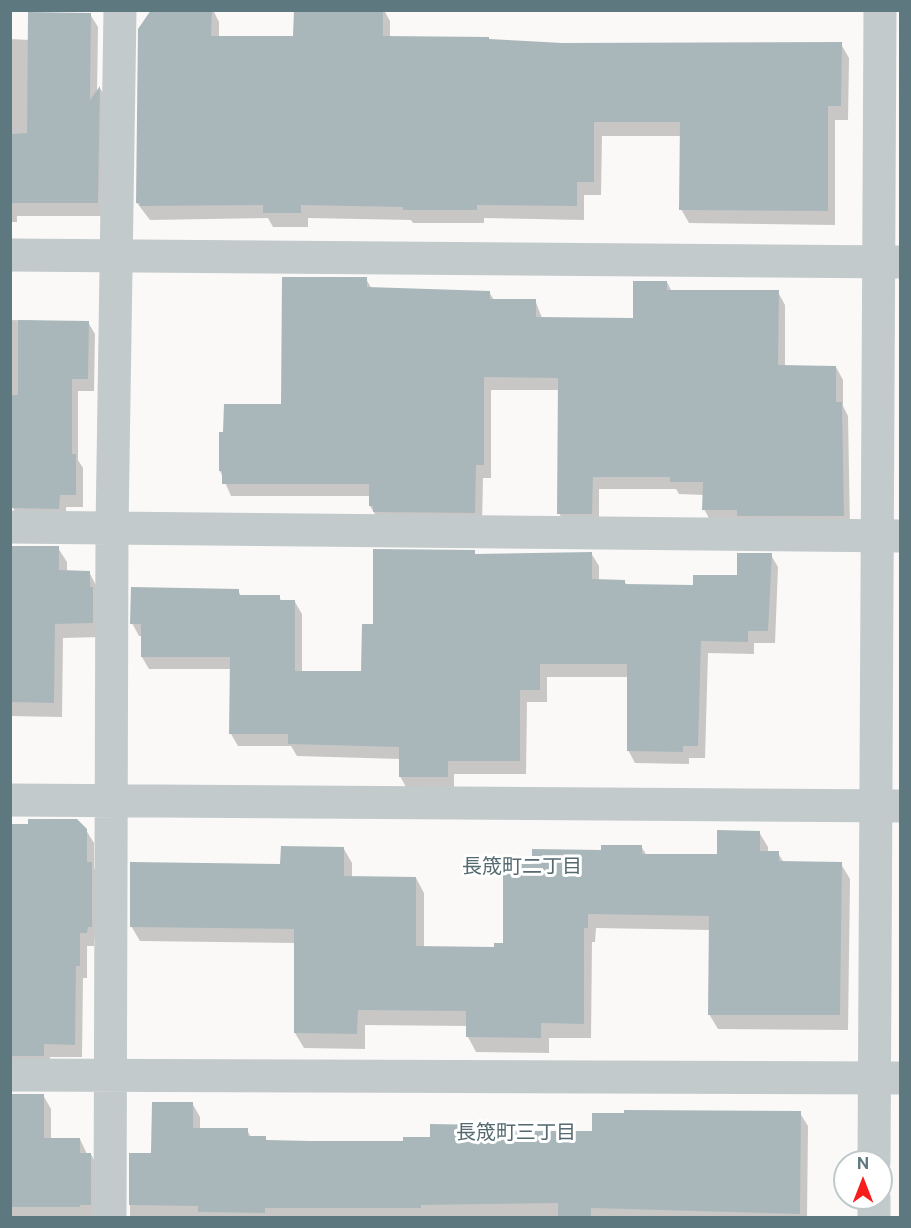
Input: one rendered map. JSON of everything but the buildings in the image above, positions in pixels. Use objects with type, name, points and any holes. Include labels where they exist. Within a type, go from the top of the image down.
[{"type":"street","points":[[110,1218],[112,528],[120,10]]},
{"type":"street","points":[[876,1150],[888,1078],[889,262],[880,10]]},
{"type":"street","points":[[10,255],[889,262]]},
{"type":"street","points":[[10,527],[889,536]]},
{"type":"street","points":[[10,800],[888,806]]},
{"type":"street","points":[[10,1075],[888,1078]]},
{"type":"district","name":"長筬町二丁目","points":[[522,867]]},
{"type":"district","name":"長筬町三丁目","points":[[516,1133]]}]
